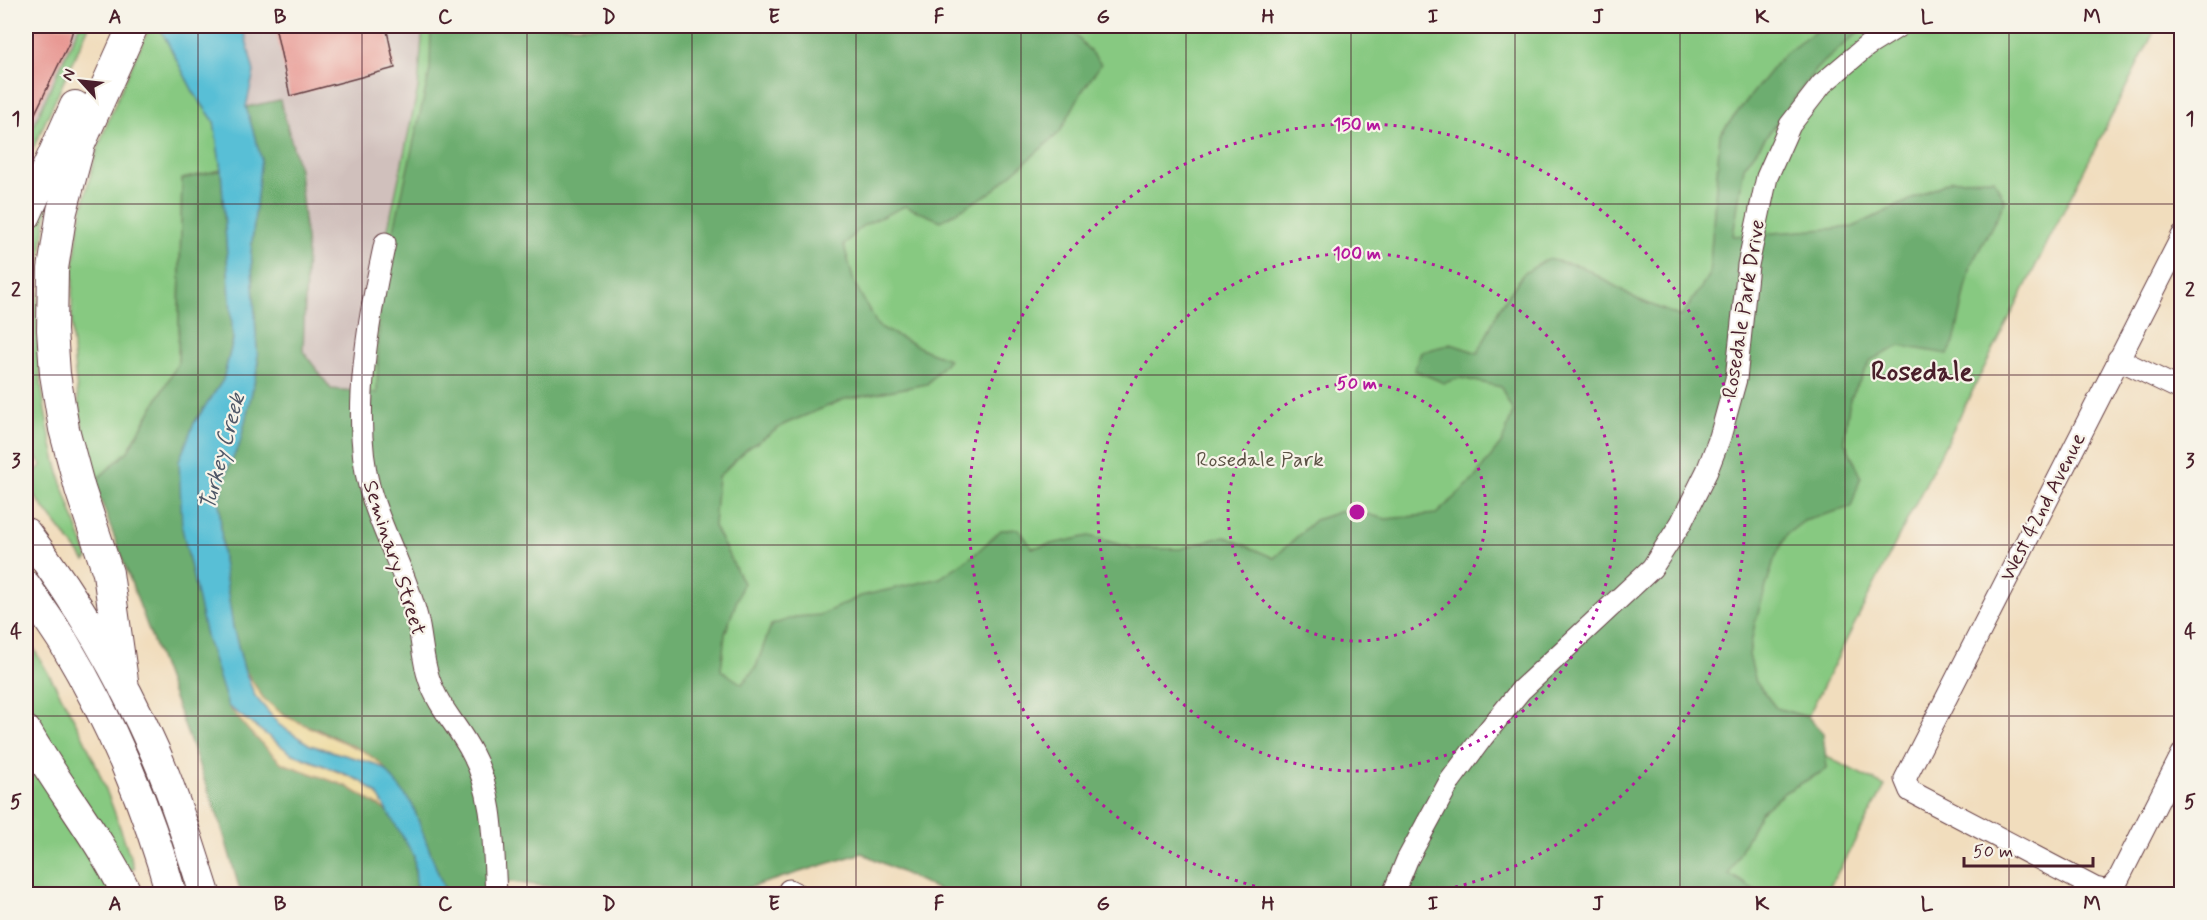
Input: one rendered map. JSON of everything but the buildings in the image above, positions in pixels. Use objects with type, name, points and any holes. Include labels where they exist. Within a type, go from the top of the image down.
[{"type":"highway","points":[[26,215],[120,32]]},
{"type":"highway","points":[[120,32],[80,144],[62,211],[53,269],[52,330],[55,374],[64,429],[80,489],[108,573],[124,688]]},
{"type":"highway","points":[[26,533],[56,574],[87,623],[124,688],[156,753],[205,894]]},
{"type":"highway","points":[[26,586],[63,642],[116,744],[146,817],[171,894]]},
{"type":"highway","points":[[26,732],[90,831],[127,894]]},
{"type":"street","name":"Rosedale Park Drive","points":[[1393,894],[1407,860],[1450,781],[1482,738],[1521,690],[1652,568],[1681,523],[1707,471],[1720,437],[1736,379],[1748,265],[1767,177],[1790,125],[1822,84],[1867,46],[1899,26]]},
{"type":"street","name":"West 42nd Avenue","points":[[2181,236],[1905,779],[1910,791],[2095,888],[2108,891],[2118,880],[2181,754]]},
{"type":"street","name":"Seminary Street","points":[[385,243],[375,288],[365,366],[362,446],[369,488],[381,523],[400,563],[418,618],[429,679],[440,705],[473,754],[485,786],[492,819],[496,894]]},
{"type":"street","points":[[2118,359],[2181,390]]},
{"type":"shaded area","points":[[26,26],[79,26],[26,142]]},
{"type":"shaded area","points":[[240,26],[423,26],[418,88],[377,393],[331,389],[303,351],[307,250],[299,169],[280,101],[246,107],[254,72],[245,35]]},
{"type":"green space","points":[[79,26],[89,26],[26,164],[26,142]]},
{"type":"green space","points":[[150,26],[159,26],[194,93],[214,121],[221,170],[182,179],[178,363],[128,451],[94,482],[78,399],[74,358],[72,318],[77,238],[96,155],[121,90]]},
{"type":"green space","name":"Rosedale Park","points":[[423,26],[2157,26],[1760,811],[1785,792],[1827,769],[1825,756],[1885,786],[1829,888],[1775,895],[1754,890],[1729,874],[1718,894],[947,894],[862,853],[728,894],[607,894],[362,446],[385,243],[418,88]]},
{"type":"green space","name":"Rosedale Park","points":[[431,26],[1068,26],[1101,64],[1081,93],[1060,132],[990,193],[941,221],[905,206],[862,226],[844,245],[854,282],[878,326],[925,350],[949,359],[927,384],[845,399],[785,424],[747,449],[718,477],[714,526],[743,583],[725,634],[721,670],[742,684],[756,667],[771,625],[795,617],[820,615],[861,596],[940,578],[975,554],[1001,530],[1019,529],[1032,548],[1089,536],[1133,548],[1180,549],[1224,536],[1274,558],[1315,520],[1348,509],[1386,519],[1436,514],[1473,480],[1502,442],[1513,412],[1501,387],[1461,378],[1444,383],[1414,370],[1421,352],[1451,344],[1478,353],[1499,309],[1523,274],[1547,259],[1581,266],[1637,299],[1681,317],[1709,276],[1720,134],[1783,55],[1823,26],[1865,26],[1816,69],[1744,167],[1733,236],[1853,227],[1952,180],[1994,179],[2005,202],[1971,265],[1954,343],[1948,354],[1900,346],[1871,360],[1850,399],[1844,440],[1861,476],[1851,507],[1804,521],[1787,534],[1774,560],[1755,623],[1749,655],[1756,682],[1776,708],[1808,717],[1823,733],[1827,769],[1785,792],[1760,813],[1729,874],[1758,892],[1771,894],[947,894],[862,853],[728,894],[607,894],[495,880],[496,894],[446,894],[412,804],[380,763],[363,751],[315,728],[299,724],[273,707],[263,698],[244,669],[233,627],[223,561],[219,500],[228,468],[240,442],[258,366],[251,251],[261,158],[246,107],[280,100],[299,169],[307,250],[303,351],[331,389],[377,393],[380,291],[430,70]]},
{"type":"green space","points":[[221,170],[233,340],[223,380],[194,423],[249,731],[282,763],[346,786],[389,812],[414,856],[417,894],[241,894],[221,825],[94,482],[128,451],[178,363],[182,179]]},
{"type":"green space","points":[[42,198],[49,200],[39,273],[40,375],[52,444],[64,490],[88,558],[85,561],[26,485],[26,480],[42,465],[26,447],[26,236]]},
{"type":"green space","points":[[26,635],[74,718],[95,762],[134,868],[128,871],[26,712],[31,705],[26,695]]},
{"type":"green space","points":[[26,758],[116,894],[26,894]]},
{"type":"green space","points":[[1829,888],[1848,894],[1793,894]]},
{"type":"sand","points":[[244,669],[263,698],[285,716],[363,751],[386,770],[375,764],[310,745],[279,725],[255,696]]},
{"type":"sand","points":[[228,706],[291,753],[361,781],[377,794],[389,812],[346,786],[282,763],[249,731]]},
{"type":"water","name":"Turkey Creek","points":[[159,26],[240,26],[245,35],[254,72],[246,107],[261,158],[251,251],[258,366],[240,443],[228,468],[219,500],[223,561],[233,627],[244,669],[255,696],[279,725],[310,745],[375,764],[386,770],[412,804],[446,894],[417,894],[414,856],[377,794],[361,781],[291,753],[228,706],[206,636],[182,528],[179,461],[194,423],[223,380],[233,340],[221,170],[214,121],[194,93]]},
{"type":"district","name":"Rosedale","points":[[1922,372]]}]
